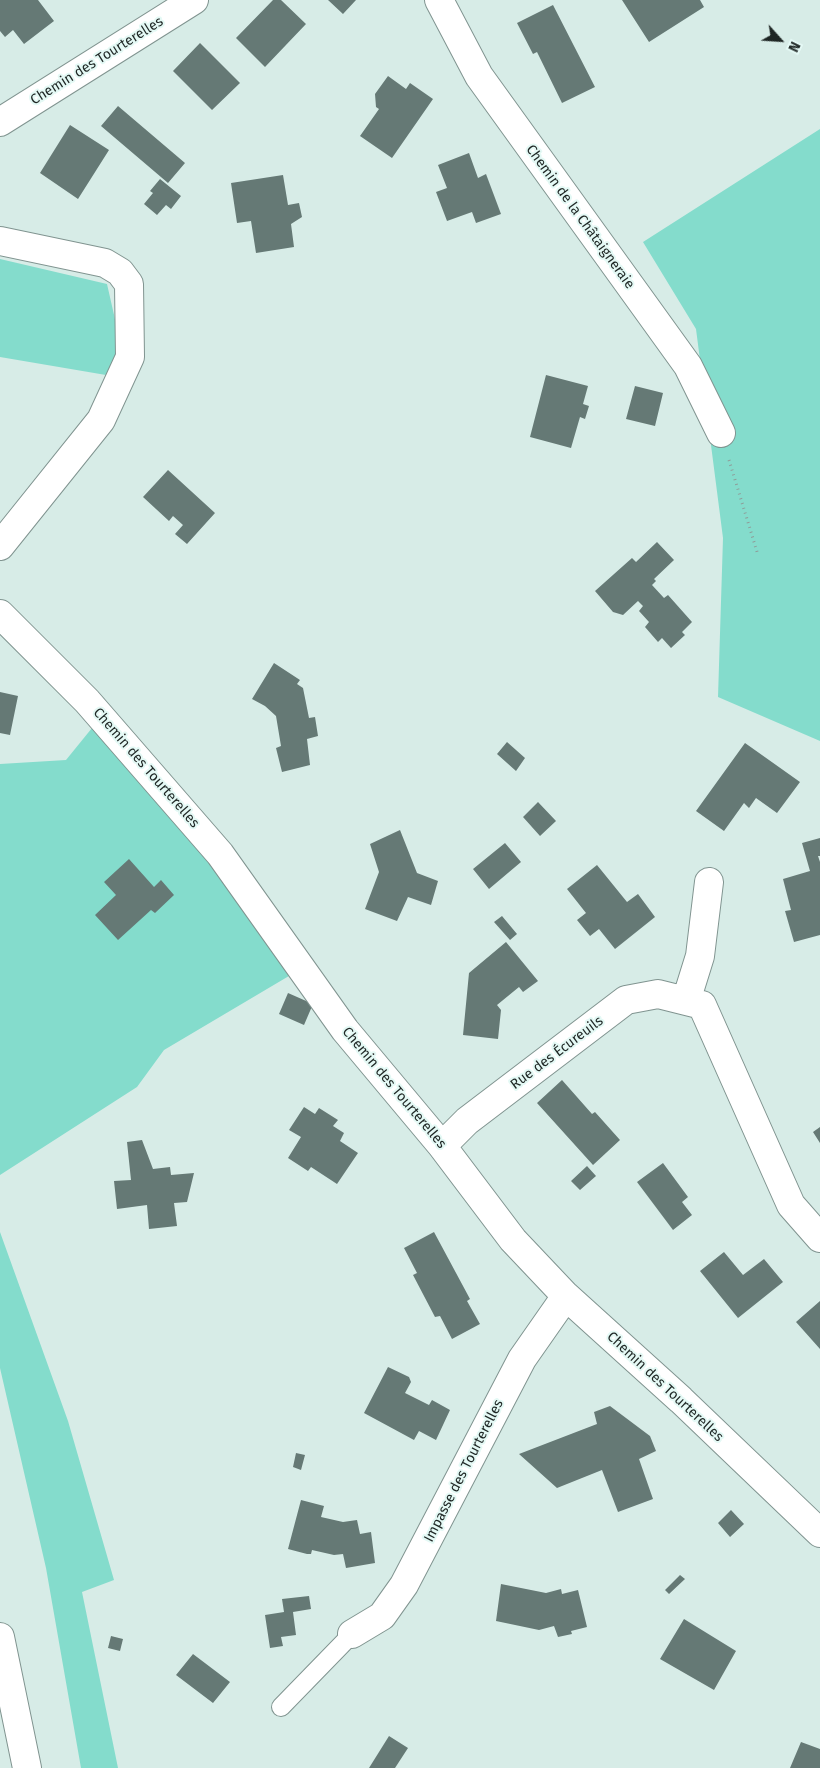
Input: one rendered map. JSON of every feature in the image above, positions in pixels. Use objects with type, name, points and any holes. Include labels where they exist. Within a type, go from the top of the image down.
[{"type":"street","name":"Chemin des Tourterelles","points":[[0,122],[194,0]]},
{"type":"street","name":"Chemin de la Châtaigneraie","points":[[439,0],[478,76],[688,366],[721,433]]},
{"type":"street","points":[[0,242],[105,263],[120,272],[129,284],[130,357],[101,420],[0,546]]},
{"type":"street","name":"Chemin des Tourterelles","points":[[0,614],[87,700],[220,854],[345,1030],[442,1146],[513,1240],[566,1296],[681,1400],[820,1533]]},
{"type":"street","points":[[686,1001],[700,956],[709,882]]},
{"type":"street","name":"Rue des Écureuils","points":[[442,1146],[467,1121],[626,1000],[658,994],[702,1005],[791,1205],[820,1238]]},
{"type":"street","name":"Impasse des Tourterelles","points":[[352,1634],[382,1616],[404,1585],[522,1359],[566,1296]]},
{"type":"street","points":[[0,1637],[27,1768]]},
{"type":"lane","points":[[281,1707],[352,1634]]},
{"type":"path","points":[[721,433],[758,555]]},
{"type":"green space","points":[[820,129],[820,741],[718,697],[723,538],[696,329],[643,242]]},
{"type":"green space","points":[[0,259],[107,284],[122,350],[106,375],[0,357]]},
{"type":"green space","points":[[92,728],[214,859],[294,973],[164,1050],[137,1087],[0,1175],[0,764],[66,760]]},
{"type":"green space","points":[[0,1232],[68,1421],[114,1580],[82,1592],[118,1768],[81,1768],[46,1568],[0,1368]]},
{"type":"building","points":[[0,0],[38,0],[54,21],[24,44],[13,30],[5,37],[0,31]]},
{"type":"building","points":[[273,0],[281,0],[306,24],[265,67],[236,38]]},
{"type":"building","points":[[328,0],[356,0],[343,14]]},
{"type":"building","points":[[622,0],[700,0],[704,7],[649,42]]},
{"type":"building","points":[[553,5],[595,87],[562,103],[537,52],[533,54],[517,23]]},
{"type":"building","points":[[200,43],[240,83],[212,110],[173,71]]},
{"type":"building","points":[[388,76],[406,89],[410,83],[433,99],[392,158],[360,136],[379,109],[376,107],[375,94]]},
{"type":"building","points":[[118,106],[185,163],[168,183],[101,126]]},
{"type":"building","points":[[70,125],[109,150],[78,199],[40,173]]},
{"type":"building","points":[[469,153],[478,178],[486,174],[501,214],[476,223],[472,212],[447,221],[436,192],[447,188],[438,165]]},
{"type":"building","points":[[283,175],[288,205],[299,203],[302,217],[291,224],[294,247],[256,253],[251,221],[237,223],[231,183]]},
{"type":"building","points":[[160,179],[181,196],[171,209],[166,205],[157,215],[144,204],[153,193],[150,191]]},
{"type":"building","points":[[546,375],[588,386],[583,404],[589,406],[585,419],[580,417],[571,448],[530,437]]},
{"type":"building","points":[[635,386],[663,393],[655,426],[626,419]]},
{"type":"building","points":[[168,470],[215,513],[187,544],[175,534],[183,525],[173,516],[169,521],[143,497]]},
{"type":"building","points":[[657,542],[674,560],[654,579],[656,581],[652,585],[664,598],[668,595],[692,622],[682,632],[685,635],[671,648],[662,638],[658,642],[645,627],[649,622],[639,611],[643,606],[638,601],[623,615],[613,612],[595,591],[632,558],[636,562]]},
{"type":"building","points":[[274,663],[300,680],[297,684],[303,688],[309,718],[315,717],[318,736],[307,739],[310,765],[282,772],[276,748],[281,746],[276,716],[265,706],[252,699]]},
{"type":"building","points":[[0,692],[18,696],[10,735],[0,733]]},
{"type":"building","points":[[507,742],[525,758],[516,771],[497,754]]},
{"type":"building","points":[[745,743],[800,782],[777,813],[756,798],[749,808],[744,803],[724,831],[696,811]]},
{"type":"building","points":[[538,802],[556,821],[540,836],[523,817]]},
{"type":"building","points":[[400,830],[417,873],[438,881],[431,905],[408,897],[397,921],[365,909],[379,872],[370,844]]},
{"type":"building","points":[[820,838],[820,856],[818,856],[820,862],[820,935],[794,942],[785,911],[791,910],[783,879],[810,871],[802,843]]},
{"type":"building","points":[[505,843],[521,862],[489,889],[473,869]]},
{"type":"building","points":[[129,859],[154,887],[161,880],[174,895],[155,913],[151,910],[118,940],[95,915],[116,895],[104,882]]},
{"type":"building","points":[[597,865],[627,902],[638,894],[655,917],[615,949],[599,929],[590,936],[577,920],[586,913],[567,889]]},
{"type":"building","points":[[502,916],[517,934],[510,940],[494,922]]},
{"type":"building","points":[[506,942],[538,981],[523,992],[519,987],[497,1005],[501,1010],[498,1039],[463,1035],[469,973]]},
{"type":"building","points":[[288,993],[313,1004],[304,1025],[279,1014]]},
{"type":"building","points":[[562,1080],[592,1114],[595,1112],[620,1140],[593,1165],[537,1103]]},
{"type":"building","points":[[304,1107],[315,1114],[319,1108],[338,1120],[333,1126],[344,1133],[340,1141],[358,1153],[337,1184],[311,1167],[308,1171],[288,1158],[301,1137],[289,1130]]},
{"type":"building","points":[[820,1127],[820,1143],[813,1132]]},
{"type":"building","points":[[142,1140],[153,1169],[170,1167],[171,1175],[194,1173],[187,1202],[174,1203],[177,1226],[149,1229],[147,1205],[117,1209],[114,1181],[131,1180],[127,1142]]},
{"type":"building","points":[[663,1163],[688,1197],[682,1202],[692,1215],[673,1230],[637,1182]]},
{"type":"building","points":[[587,1166],[596,1176],[580,1190],[571,1181]]},
{"type":"building","points":[[434,1232],[470,1299],[467,1301],[480,1324],[452,1339],[440,1316],[435,1317],[413,1275],[417,1273],[404,1248]]},
{"type":"building","points":[[724,1252],[743,1275],[764,1259],[783,1282],[738,1318],[700,1271]]},
{"type":"building","points":[[820,1301],[820,1349],[796,1322]]},
{"type":"building","points":[[388,1367],[409,1377],[411,1382],[405,1393],[429,1405],[432,1400],[450,1410],[436,1440],[419,1431],[414,1440],[364,1413]]},
{"type":"building","points":[[610,1406],[650,1436],[656,1451],[639,1459],[653,1499],[618,1512],[602,1470],[557,1488],[519,1454],[597,1424],[594,1412]]},
{"type":"building","points":[[296,1453],[305,1455],[301,1470],[293,1467]]},
{"type":"building","points":[[301,1500],[324,1506],[321,1517],[343,1522],[357,1520],[360,1534],[371,1532],[375,1563],[346,1568],[343,1554],[334,1555],[312,1550],[311,1554],[307,1554],[288,1549]]},
{"type":"building","points":[[731,1510],[744,1524],[730,1537],[718,1523]]},
{"type":"building","points":[[680,1575],[685,1579],[669,1594],[665,1590]]},
{"type":"building","points":[[501,1584],[546,1593],[561,1589],[562,1594],[578,1590],[587,1627],[571,1631],[572,1634],[558,1637],[554,1626],[539,1630],[496,1621]]},
{"type":"building","points":[[309,1596],[311,1609],[293,1612],[296,1635],[281,1637],[283,1646],[270,1648],[265,1615],[284,1612],[282,1599]]},
{"type":"building","points":[[684,1619],[736,1651],[714,1690],[660,1659]]},
{"type":"building","points":[[111,1636],[123,1639],[120,1651],[108,1648]]},
{"type":"building","points":[[193,1654],[230,1682],[213,1703],[176,1675]]},
{"type":"building","points":[[389,1736],[408,1748],[395,1768],[369,1768]]},
{"type":"building","points":[[801,1742],[820,1749],[820,1768],[790,1768]]}]
